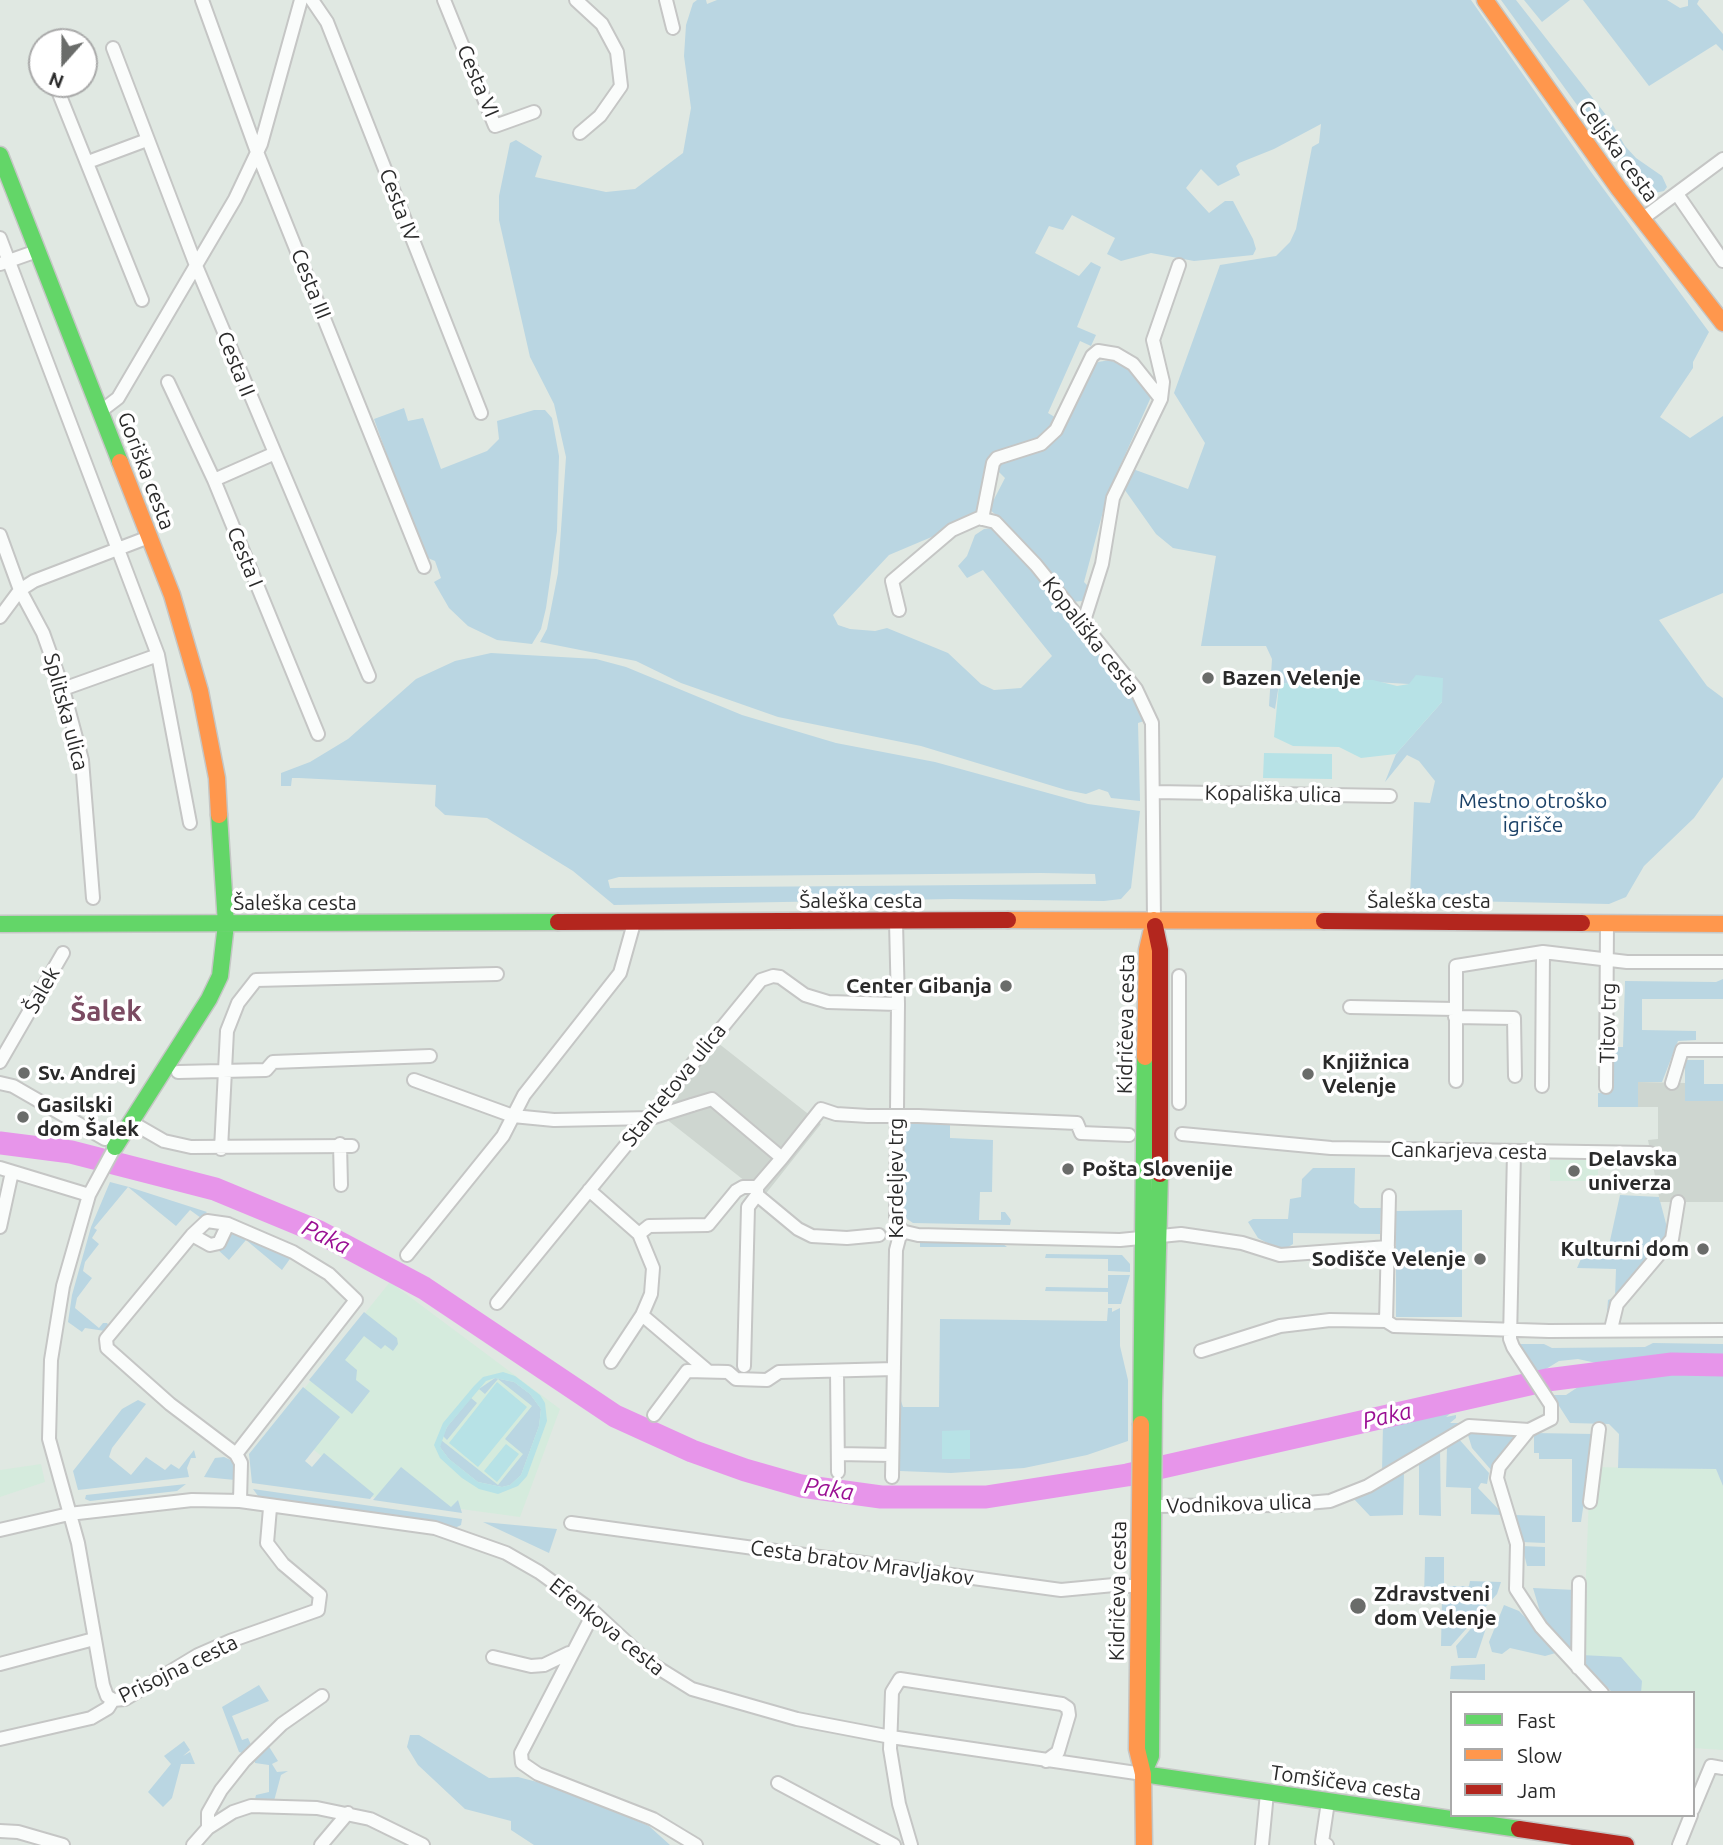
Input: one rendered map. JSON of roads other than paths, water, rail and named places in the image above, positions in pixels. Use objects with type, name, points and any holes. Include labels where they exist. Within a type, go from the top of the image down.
[{"type":"main road","name":"Celjska cesta","points":[[1485,0],[1642,219],[1723,323]]},
{"type":"main road","name":"Goriška cesta","points":[[0,155],[172,595],[197,679],[218,778],[226,924],[219,976],[212,995],[131,1122],[110,1143]]},
{"type":"main road","name":"Šaleška cesta","points":[[0,924],[1154,920],[1723,924]]},
{"type":"main road","name":"Kidričeva cesta","points":[[1147,1453],[1159,1237],[1160,950],[1154,920]]},
{"type":"main road","name":"Kidričeva cesta","points":[[1144,1845],[1143,1774],[1137,1749],[1146,1587],[1147,1506],[1142,1238],[1147,950],[1154,920]]},
{"type":"main road","name":"Tomšičeva cesta","points":[[1143,1774],[1328,1802],[1450,1815]]},
{"type":"main road","name":"Tomšičeva cesta","points":[[1464,1817],[1510,1822],[1540,1839],[1626,1845]]},
{"type":"street","name":"Cesta III","points":[[202,0],[257,152],[424,566]]},
{"type":"street","points":[[101,411],[118,398],[197,268],[257,152],[301,0]]},
{"type":"street","name":"Cesta IV","points":[[312,0],[327,22],[481,414]]},
{"type":"street","name":"Cesta VI","points":[[444,0],[495,126],[534,112]]},
{"type":"street","points":[[576,0],[602,24],[617,52],[621,86],[600,116],[580,133]]},
{"type":"street","points":[[666,0],[673,28]]},
{"type":"street","name":"Cesta II","points":[[113,48],[197,268],[273,454],[369,676]]},
{"type":"street","points":[[61,98],[142,300]]},
{"type":"street","points":[[88,162],[147,140]]},
{"type":"street","points":[[1642,219],[1723,159]]},
{"type":"street","points":[[1677,194],[1723,261]]},
{"type":"street","points":[[0,238],[4,263],[119,546],[158,655],[190,823]]},
{"type":"street","points":[[4,263],[37,251]]},
{"type":"street","points":[[1083,624],[1102,564],[1112,498],[1161,399],[1163,382],[1153,340],[1179,265]]},
{"type":"street","points":[[898,610],[892,581],[952,530],[982,519],[993,463],[997,458],[1041,444],[1056,430],[1084,366],[1098,351],[1116,354],[1133,364],[1161,399]]},
{"type":"street","name":"Cesta I","points":[[167,382],[214,480],[318,734]]},
{"type":"street","points":[[214,480],[273,454]]},
{"type":"street","name":"Kopališka cesta","points":[[982,519],[995,522],[1003,530],[1083,624],[1136,690],[1152,723],[1155,792],[1154,920]]},
{"type":"street","name":"Splitska ulica","points":[[0,535],[20,590],[43,633],[63,689],[82,760],[93,898]]},
{"type":"street","points":[[0,617],[20,590],[119,546],[149,537]]},
{"type":"street","points":[[63,689],[158,655]]},
{"type":"street","name":"Kopališka ulica","points":[[1155,792],[1391,796]]},
{"type":"street","name":"Kardeljev trg","points":[[892,1476],[896,1250],[901,1231],[896,1218],[903,1060],[895,922]]},
{"type":"street","points":[[407,1255],[503,1136],[524,1095],[620,972],[634,923]]},
{"type":"street","name":"Titov trg","points":[[1606,1087],[1609,959],[1607,923]]},
{"type":"street","points":[[1542,1086],[1543,952]]},
{"type":"street","points":[[1456,1081],[1455,966],[1543,952],[1627,962],[1723,962]]},
{"type":"street","name":"Šalek","points":[[0,1062],[63,953]]},
{"type":"street","points":[[221,1149],[227,1031],[237,1003],[256,980],[497,974]]},
{"type":"street","points":[[1179,976],[1179,1103]]},
{"type":"street","name":"Stantetova ulica","points":[[497,1303],[754,986],[766,977],[780,977],[817,1000],[898,1004]]},
{"type":"street","points":[[1350,1007],[1514,1018],[1515,1076]]},
{"type":"street","points":[[1672,1083],[1682,1051],[1723,1050]]},
{"type":"street","points":[[178,1072],[266,1070],[273,1062],[429,1056]]},
{"type":"street","points":[[414,1080],[513,1116],[554,1120],[651,1118],[712,1099],[782,1158]]},
{"type":"street","points":[[0,1083],[13,1086],[110,1143],[100,1174],[89,1195],[64,1286],[51,1360],[50,1439],[78,1543],[103,1685],[107,1696],[113,1700]]},
{"type":"street","name":"Kardeljev trg","points":[[744,1366],[748,1207],[821,1103],[836,1114],[1077,1123],[1081,1133],[1129,1135]]},
{"type":"street","points":[[131,1122],[164,1141],[221,1149],[346,1145],[341,1185]]},
{"type":"street","name":"Cankarjeva cesta","points":[[1182,1134],[1331,1147],[1650,1153]]},
{"type":"street","points":[[1514,1152],[1510,1330],[1513,1347],[1551,1405],[1551,1419],[1529,1430],[1499,1467],[1497,1478],[1517,1544],[1516,1589],[1541,1627],[1600,1691]]},
{"type":"street","points":[[0,1227],[6,1170],[89,1195]]},
{"type":"street","points":[[639,1234],[649,1226],[708,1225],[736,1191],[743,1187],[757,1191]]},
{"type":"street","points":[[589,1190],[639,1234],[653,1268],[653,1280],[642,1315],[611,1363]]},
{"type":"street","name":"Kardeljev trg","points":[[757,1191],[798,1229],[812,1236],[847,1238],[878,1234]]},
{"type":"street","points":[[1385,1321],[1389,1196]]},
{"type":"street","points":[[1611,1329],[1617,1304],[1672,1239],[1678,1202]]},
{"type":"street","points":[[236,1454],[356,1300],[329,1274],[293,1252],[207,1221],[192,1235],[106,1339],[107,1348],[170,1404],[236,1454],[241,1463],[240,1502]]},
{"type":"street","points":[[192,1235],[210,1245],[219,1243],[227,1229]]},
{"type":"street","points":[[901,1231],[918,1235],[1142,1238],[1202,1236],[1242,1243],[1280,1255],[1388,1247]]},
{"type":"street","points":[[642,1315],[708,1371]]},
{"type":"street","points":[[1201,1351],[1280,1326],[1330,1320],[1385,1321],[1394,1326],[1549,1331],[1723,1330]]},
{"type":"street","points":[[654,1415],[687,1371],[728,1372],[736,1379],[767,1380],[779,1371],[894,1369]]},
{"type":"street","points":[[837,1371],[838,1472]]},
{"type":"street","name":"Vodnikova ulica","points":[[1147,1506],[1284,1505],[1330,1500],[1368,1486],[1469,1426],[1529,1430]]},
{"type":"street","points":[[1590,1502],[1599,1429]]},
{"type":"street","points":[[838,1454],[892,1454]]},
{"type":"street","name":"Efenkova cesta","points":[[69,1514],[192,1500],[240,1502],[435,1528],[506,1553],[528,1566],[594,1612],[647,1661],[692,1689],[797,1719],[891,1737],[1143,1774]]},
{"type":"street","name":"Prisojna cesta","points":[[0,1739],[91,1718],[108,1708],[113,1700],[125,1699],[198,1655],[318,1610],[320,1595],[283,1564],[267,1543],[270,1508]]},
{"type":"street","points":[[0,1530],[69,1514]]},
{"type":"street","name":"Cesta bratov Mravljakov","points":[[571,1522],[1036,1588],[1061,1590],[1114,1585],[1146,1587]]},
{"type":"street","points":[[1578,1668],[1579,1583]]},
{"type":"street","points":[[594,1612],[521,1754],[522,1763],[538,1774],[653,1819],[696,1845]]},
{"type":"street","points":[[0,1664],[94,1639]]},
{"type":"street","points":[[493,1657],[531,1666],[544,1665],[558,1661],[574,1648]]},
{"type":"street","points":[[911,1845],[892,1768],[892,1692],[900,1679],[910,1678],[1062,1704],[1068,1709],[1069,1715],[1058,1752],[1046,1761]]},
{"type":"street","points":[[208,1828],[206,1819],[212,1805],[244,1761],[282,1724],[322,1696]]},
{"type":"street","points":[[1695,1804],[1711,1766],[1723,1768]]},
{"type":"street","points":[[778,1783],[894,1845]]},
{"type":"street","points":[[1262,1845],[1267,1793]]},
{"type":"street","points":[[1327,1845],[1322,1842],[1328,1802]]},
{"type":"street","points":[[193,1845],[208,1828],[233,1812],[251,1806],[317,1808],[348,1813],[370,1819],[423,1845]]},
{"type":"street","points":[[321,1845],[348,1813]]},
{"type":"street","points":[[1679,1845],[1690,1817]]},
{"type":"street","points":[[0,1831],[18,1832],[63,1845]]},
{"type":"waterway","name":"Paka","points":[[0,1143],[71,1152],[215,1189],[319,1232],[424,1288],[615,1416],[692,1451],[745,1470],[801,1486],[881,1497],[986,1497],[1127,1475],[1547,1380],[1672,1364],[1723,1365]]},
{"type":"place","name":"Bazen Velenje","points":[[1208,678]]},
{"type":"place","name":"Center Gibanja","points":[[1006,986]]},
{"type":"place","name":"Sv. Andrej","points":[[24,1073]]},
{"type":"place","name":"Knjižnica Velenje","points":[[1308,1074]]},
{"type":"place","name":"Gasilski dom Šalek","points":[[23,1117]]},
{"type":"place","name":"Pošta Slovenije","points":[[1068,1169]]},
{"type":"place","name":"Delavska univerza","points":[[1574,1171]]},
{"type":"place","name":"Kulturni dom","points":[[1703,1249]]},
{"type":"place","name":"Sodišče Velenje","points":[[1480,1259]]},
{"type":"place","name":"Zdravstveni dom Velenje","points":[[1358,1606]]},
{"type":"district","name":"Šalek","points":[[106,1012]]},
{"type":"park label","name":"Mestno otroško igrišče","points":[[1533,813]]}]
